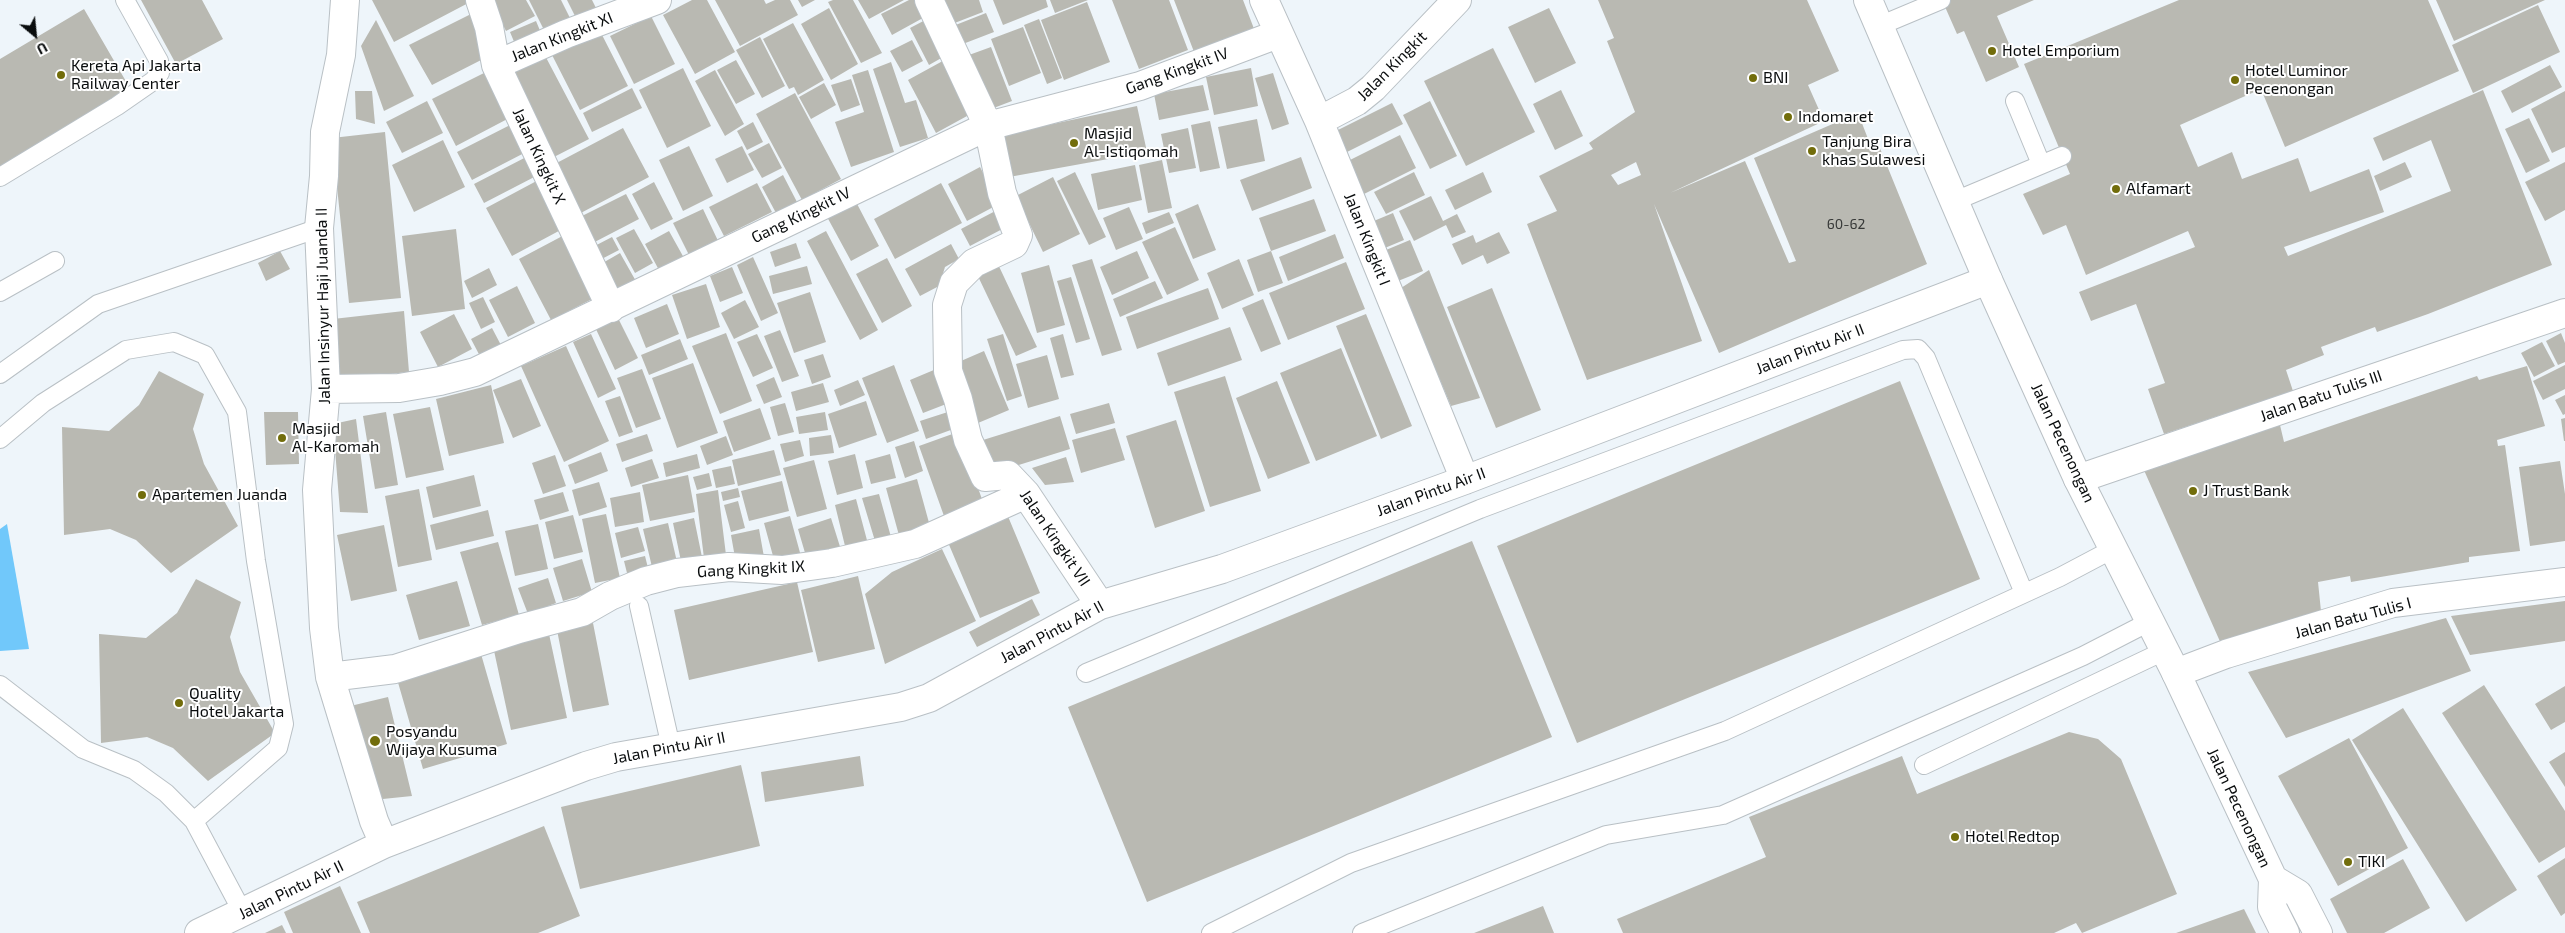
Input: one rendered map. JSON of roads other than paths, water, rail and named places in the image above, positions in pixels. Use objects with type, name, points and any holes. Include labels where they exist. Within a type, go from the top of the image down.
[{"type":"street","name":"Jalan Insinyur Haji Juanda II","points":[[345,0],[341,55],[325,132],[324,176],[319,228],[326,389],[318,490],[324,628],[330,677],[374,821],[384,844]]},
{"type":"street","name":"Jalan Kingkit X","points":[[480,0],[489,27],[496,64],[611,308]]},
{"type":"street","name":"Jalan Kingkit XI","points":[[496,64],[566,34],[657,0]]},
{"type":"street","points":[[929,0],[988,126]]},
{"type":"street","name":"Jalan Kingkit I","points":[[1264,0],[1319,121],[1465,480]]},
{"type":"street","name":"Jalan Kingkit","points":[[1319,121],[1357,101],[1373,88],[1457,0]]},
{"type":"street","name":"Jalan Pecenongan","points":[[1868,0],[1988,280],[2078,479],[2170,662],[2273,879],[2272,908],[2285,933]]},
{"type":"street","name":"Gang Kingkit IV","points":[[326,389],[399,388],[440,382],[475,372],[611,308],[877,177],[988,126],[1140,86],[1278,34]]},
{"type":"street","name":"Jalan Kingkit VII","points":[[988,126],[1002,193],[1018,235],[1014,244],[974,263],[954,283],[947,305],[948,370],[958,399],[968,440],[985,477],[1008,475],[1026,494],[1100,604]]},
{"type":"street","name":"Jalan Pintu Air II","points":[[200,933],[243,914],[384,844],[586,766],[616,757],[911,704],[929,698],[1100,604],[1222,569],[1465,480],[1988,280]]},
{"type":"street","name":"Jalan Batu Tulis III","points":[[2078,479],[2565,313]]},
{"type":"street","name":"Gang Kingkit IX","points":[[330,677],[395,669],[519,629],[582,612],[610,596],[646,581],[677,572],[729,567],[782,570],[832,563],[915,544],[1026,494]]},
{"type":"street","name":"Jalan Batu Tulis I","points":[[2170,662],[2226,654],[2393,603],[2565,582]]},
{"type":"street","name":"Jalan Pecenongan","points":[[2273,879],[2298,894],[2318,933]]},
{"type":"lane","points":[[0,176],[117,106],[153,81],[160,73],[159,62],[125,0]]},
{"type":"lane","points":[[1879,26],[1941,0]]},
{"type":"lane","points":[[2015,101],[2041,164]]},
{"type":"lane","points":[[1955,201],[2062,156]]},
{"type":"lane","points":[[0,374],[98,304],[319,228]]},
{"type":"lane","points":[[0,292],[55,261]]},
{"type":"lane","points":[[0,439],[42,403],[126,350],[174,342],[205,355],[237,412],[256,561],[284,724],[278,748],[194,821]]},
{"type":"lane","points":[[1086,673],[1480,509],[1903,350],[1918,349],[1926,358],[2024,593]]},
{"type":"lane","points":[[1212,933],[1351,863],[1725,731],[2024,593],[2113,549]]},
{"type":"lane","points":[[638,606],[671,747]]},
{"type":"lane","points":[[1362,933],[1606,835],[1723,815],[2083,656],[2149,622]]},
{"type":"lane","points":[[1924,765],[2170,662]]},
{"type":"lane","points":[[0,685],[83,749],[134,770],[166,792],[194,821],[243,914]]},
{"type":"water","points":[[7,524],[29,649],[0,651],[0,529]]},
{"type":"place","name":"Hotel Emporium","points":[[1992,51]]},
{"type":"place","name":"Kereta Api Jakarta Railway Center","points":[[61,75]]},
{"type":"place","name":"BNI","points":[[1753,78]]},
{"type":"place","name":"Hotel Luminor Pecenongan","points":[[2235,80]]},
{"type":"place","name":"Indomaret","points":[[1788,117]]},
{"type":"place","name":"Masjid Al-Istiqomah","points":[[1074,143]]},
{"type":"place","name":"Tanjung Bira khas Sulawesi","points":[[1812,151]]},
{"type":"place","name":"Alfamart","points":[[2116,189]]},
{"type":"place","name":"Masjid Al-Karomah","points":[[282,438]]},
{"type":"place","name":"J Trust Bank","points":[[2193,491]]},
{"type":"place","name":"Apartemen Juanda","points":[[142,495]]},
{"type":"place","name":"Quality Hotel Jakarta","points":[[179,703]]},
{"type":"place","name":"Posyandu Wijaya Kusuma","points":[[375,741]]},
{"type":"place","name":"Hotel Redtop","points":[[1955,837]]},
{"type":"place","name":"TIKI","points":[[2348,862]]}]
